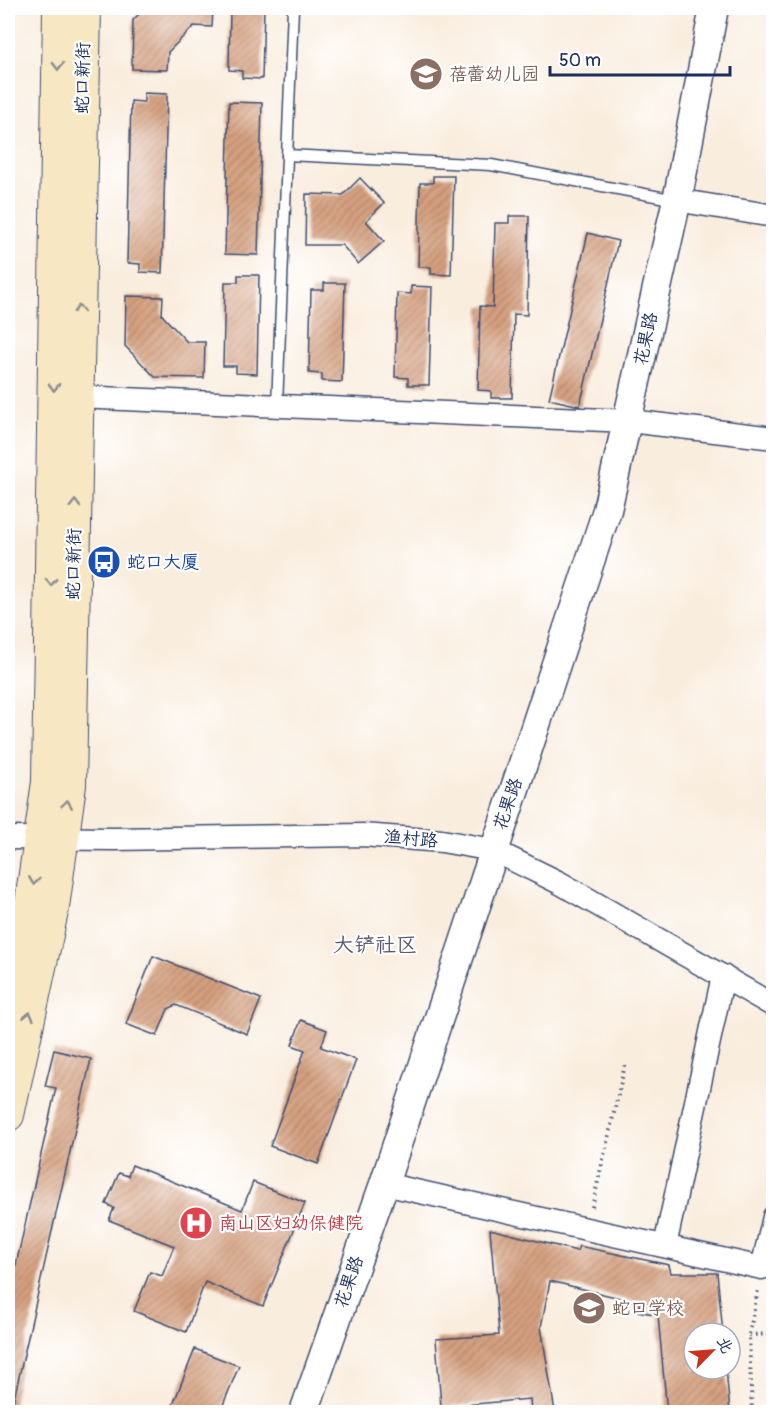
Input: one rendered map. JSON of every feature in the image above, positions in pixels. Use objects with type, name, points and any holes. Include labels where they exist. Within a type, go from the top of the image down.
[{"type":"main road","name":"蛇口新街","points":[[8,1114],[53,906],[48,770],[59,8]]},
{"type":"main road","name":"蛇口新街","points":[[8,1008],[32,902],[70,785],[85,8]]},
{"type":"street","name":"花果路","points":[[678,193],[671,163],[696,8]]},
{"type":"street","name":"花果路","points":[[304,1413],[384,1184],[492,850],[607,510],[629,421],[678,193],[714,8]]},
{"type":"street","points":[[678,193],[774,216]]},
{"type":"street","points":[[77,397],[629,421],[774,438]]},
{"type":"street","name":"渔村路","points":[[8,838],[362,836],[441,841],[492,850],[560,883],[774,1006]]},
{"type":"street","points":[[665,1246],[723,976]]},
{"type":"street","points":[[384,1184],[762,1268],[774,1217]]},
{"type":"lane","points":[[277,406],[292,8]]},
{"type":"lane","points":[[287,155],[491,165],[678,193]]},
{"type":"path","points":[[587,1228],[625,1065]]},
{"type":"path","points":[[752,1413],[749,1335],[762,1268]]},
{"type":"path","points":[[749,1335],[774,1334]]},
{"type":"building","points":[[145,8],[213,8],[212,27],[194,26],[168,52],[167,70],[132,69],[133,20]]},
{"type":"building","points":[[230,8],[264,8],[262,79],[242,78],[242,71],[229,70]]},
{"type":"building","points":[[144,93],[167,94],[162,273],[140,272],[140,264],[127,263],[131,101],[144,102]]},
{"type":"building","points":[[229,102],[262,103],[258,255],[225,254]]},
{"type":"building","points":[[433,176],[454,176],[451,275],[431,274],[431,267],[418,267],[420,183],[433,183]]},
{"type":"building","points":[[360,178],[384,203],[366,221],[384,241],[358,264],[342,245],[305,245],[306,194],[343,195]]},
{"type":"building","points":[[509,216],[529,216],[527,315],[514,314],[512,398],[491,398],[491,391],[478,390],[480,306],[493,307],[495,223],[509,223]]},
{"type":"building","points":[[588,233],[618,241],[580,406],[549,399]]},
{"type":"building","points":[[238,275],[259,275],[257,374],[236,373],[236,366],[223,366],[225,282],[238,282]]},
{"type":"building","points":[[324,283],[345,283],[342,382],[322,381],[322,374],[309,373],[311,290],[324,290]]},
{"type":"building","points":[[411,286],[432,287],[429,385],[408,385],[408,378],[395,377],[397,293],[411,294]]},
{"type":"building","points":[[126,296],[163,297],[162,315],[187,342],[205,342],[204,378],[155,377],[125,346]]},
{"type":"building","points":[[153,956],[261,999],[247,1034],[176,1005],[168,1009],[157,1036],[126,1024]]},
{"type":"building","points":[[301,1020],[327,1030],[321,1047],[356,1060],[318,1164],[270,1146],[305,1050],[292,1045]]},
{"type":"building","points":[[54,1050],[91,1059],[11,1412],[8,1412],[8,1300],[56,1088],[45,1086]]},
{"type":"building","points":[[132,1165],[242,1210],[253,1182],[305,1203],[263,1306],[205,1282],[186,1332],[134,1311],[150,1272],[162,1276],[174,1246],[109,1220],[114,1208],[106,1204],[119,1173],[128,1176]]},
{"type":"building","points":[[490,1229],[577,1251],[579,1246],[669,1265],[671,1273],[717,1273],[722,1321],[682,1321],[682,1381],[727,1381],[730,1412],[667,1412],[658,1315],[637,1311],[640,1303],[550,1281],[541,1327],[555,1412],[531,1412],[530,1399],[441,1407],[436,1339],[499,1335]]},
{"type":"building","points":[[195,1349],[239,1366],[220,1412],[170,1412]]},
{"type":"place","name":"蓓蕾幼儿园","points":[[426,74]]},
{"type":"place","name":"蛇口大厦","points":[[104,562]]},
{"type":"place","name":"南山区妇幼保健院","points":[[196,1223]]},
{"type":"place","name":"蛇口学校","points":[[589,1308]]},
{"type":"district","name":"大铲社区","points":[[375,945]]}]
